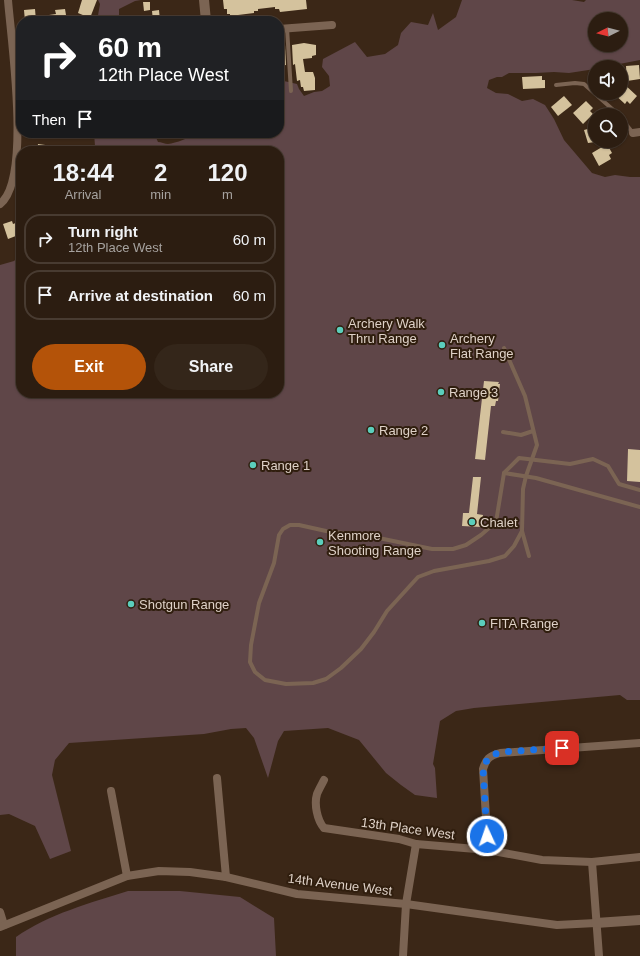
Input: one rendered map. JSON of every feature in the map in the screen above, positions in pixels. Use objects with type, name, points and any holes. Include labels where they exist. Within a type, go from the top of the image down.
[{"type":"street","points":[[8,0],[16,72]]},
{"type":"street","points":[[204,0],[206,16]]},
{"type":"street","points":[[284,29],[332,25]]},
{"type":"street","points":[[3,202],[10,189],[16,163]]},
{"type":"street","points":[[488,850],[483,769],[486,760],[492,755],[500,752],[640,743]]},
{"type":"street","points":[[217,778],[226,877]]},
{"type":"street","name":"13th Place West","points":[[324,780],[317,795],[317,813],[319,822],[324,828],[399,839],[416,844],[488,850],[542,860],[592,862],[640,858]]},
{"type":"street","points":[[112,791],[127,876]]},
{"type":"street","points":[[403,956],[406,904],[416,844]]},
{"type":"street","points":[[592,862],[598,956]]},
{"type":"street","name":"14th Avenue West","points":[[2,926],[127,876],[159,871],[190,872],[226,877],[297,894],[406,904],[556,925],[596,924],[640,920]]},
{"type":"street","points":[[0,912],[2,926]]},
{"type":"lane","points":[[284,37],[291,91]]},
{"type":"lane","points":[[556,85],[575,82],[584,84],[611,108]]},
{"type":"lane","points":[[628,125],[636,132]]},
{"type":"lane","points":[[504,348],[524,396],[537,445],[523,489],[522,530],[529,556]]},
{"type":"lane","points":[[503,432],[521,435],[533,431]]},
{"type":"lane","points":[[522,530],[514,546],[505,556],[489,561],[434,570],[418,577],[386,611],[374,632],[360,649],[341,668],[326,679],[313,683],[286,684],[265,680],[255,672],[250,662],[251,645],[259,602],[274,563],[279,535],[283,529],[290,525],[299,525],[326,531],[369,536],[432,550],[453,549],[466,545],[496,522],[504,473],[519,458],[570,464],[593,460],[608,466],[619,484],[640,490]]},
{"type":"lane","points":[[504,473],[526,476],[575,488],[640,507]]},
{"type":"shaded area","points":[[98,0],[141,0],[135,1],[119,9],[119,16],[98,16],[100,4]]},
{"type":"shaded area","name":"Kenmore Shooting Range","points":[[462,0],[572,0],[584,2],[586,0],[640,0],[640,60],[628,62],[628,60],[588,60],[588,70],[569,73],[509,73],[502,77],[489,80],[487,88],[496,93],[508,94],[522,101],[533,99],[545,105],[554,119],[564,140],[592,173],[605,177],[615,175],[640,177],[640,700],[627,700],[620,695],[474,708],[456,711],[440,721],[433,764],[435,768],[437,798],[415,795],[386,773],[359,740],[328,728],[284,731],[278,741],[268,778],[254,738],[246,728],[204,734],[69,743],[55,760],[52,775],[71,851],[50,859],[35,826],[9,814],[0,815],[0,265],[16,259],[16,398],[284,398],[284,146],[95,146],[94,138],[156,138],[158,142],[168,144],[188,138],[284,138],[284,81],[297,84],[304,96],[322,91],[330,86],[329,76],[322,67],[323,59],[355,42],[367,57],[385,54],[398,45],[401,33],[411,22],[428,25],[433,13],[438,30],[456,17]]},
{"type":"shaded area","points":[[128,891],[180,891],[240,897],[274,918],[276,956],[16,956],[16,937],[29,929],[70,910]]},
{"type":"building","points":[[82,0],[97,0],[91,16],[85,16],[78,13]]},
{"type":"building","points":[[223,0],[306,0],[307,9],[280,12],[279,9],[275,9],[275,7],[258,9],[258,11],[254,11],[254,13],[230,16],[230,14],[227,14],[227,9],[224,9]]},
{"type":"building","points":[[143,2],[150,2],[150,10],[144,11]]},
{"type":"building","points":[[35,9],[36,16],[25,16],[24,10]]},
{"type":"building","points":[[65,9],[66,16],[49,16],[56,14],[55,10]]},
{"type":"building","points":[[159,10],[160,16],[152,16],[152,11]]},
{"type":"building","points":[[304,43],[316,45],[316,55],[312,56],[312,58],[303,59],[305,72],[313,72],[315,78],[315,90],[304,91],[303,87],[301,87],[300,80],[297,81],[295,64],[293,65],[292,45]]},
{"type":"building","points":[[284,45],[286,65],[284,65]]},
{"type":"building","points":[[639,65],[640,79],[628,81],[628,66]]},
{"type":"building","points":[[542,76],[542,80],[545,80],[545,88],[523,89],[522,77]]},
{"type":"building","points":[[628,88],[637,96],[630,104],[627,101],[625,104],[621,100],[628,100]]},
{"type":"building","points":[[564,96],[572,105],[558,116],[551,107]]},
{"type":"building","points":[[586,101],[593,108],[588,108],[588,119],[583,124],[573,113]]},
{"type":"building","points":[[588,129],[588,143],[584,130]]},
{"type":"building","points":[[38,144],[53,146],[38,146]]},
{"type":"building","points":[[600,148],[609,148],[612,153],[609,155],[611,159],[599,166],[592,153]]},
{"type":"building","points":[[12,221],[13,224],[16,223],[16,236],[8,239],[3,224]]},
{"type":"building","points":[[484,381],[499,382],[498,384],[500,384],[498,401],[496,401],[495,406],[491,406],[485,460],[475,459]]},
{"type":"building","points":[[628,449],[640,450],[640,482],[627,481]]},
{"type":"building","points":[[473,477],[481,477],[477,514],[483,515],[482,527],[462,526],[463,513],[469,513]]},
{"type":"place","name":"Archery Walk Thru Range","points":[[340,330]]},
{"type":"place","name":"Archery Flat Range","points":[[442,345]]},
{"type":"place","name":"Range 3","points":[[441,392]]},
{"type":"place","name":"Range 2","points":[[371,430]]},
{"type":"place","name":"Range 1","points":[[253,465]]},
{"type":"place","name":"Chalet","points":[[472,522]]},
{"type":"place","name":"Kenmore Shooting Range","points":[[320,542]]},
{"type":"place","name":"Shotgun Range","points":[[131,604]]},
{"type":"place","name":"FITA Range","points":[[482,623]]},
{"type":"route","points":[[487,836],[483,769],[486,760],[492,755],[500,752],[562,748]]}]
